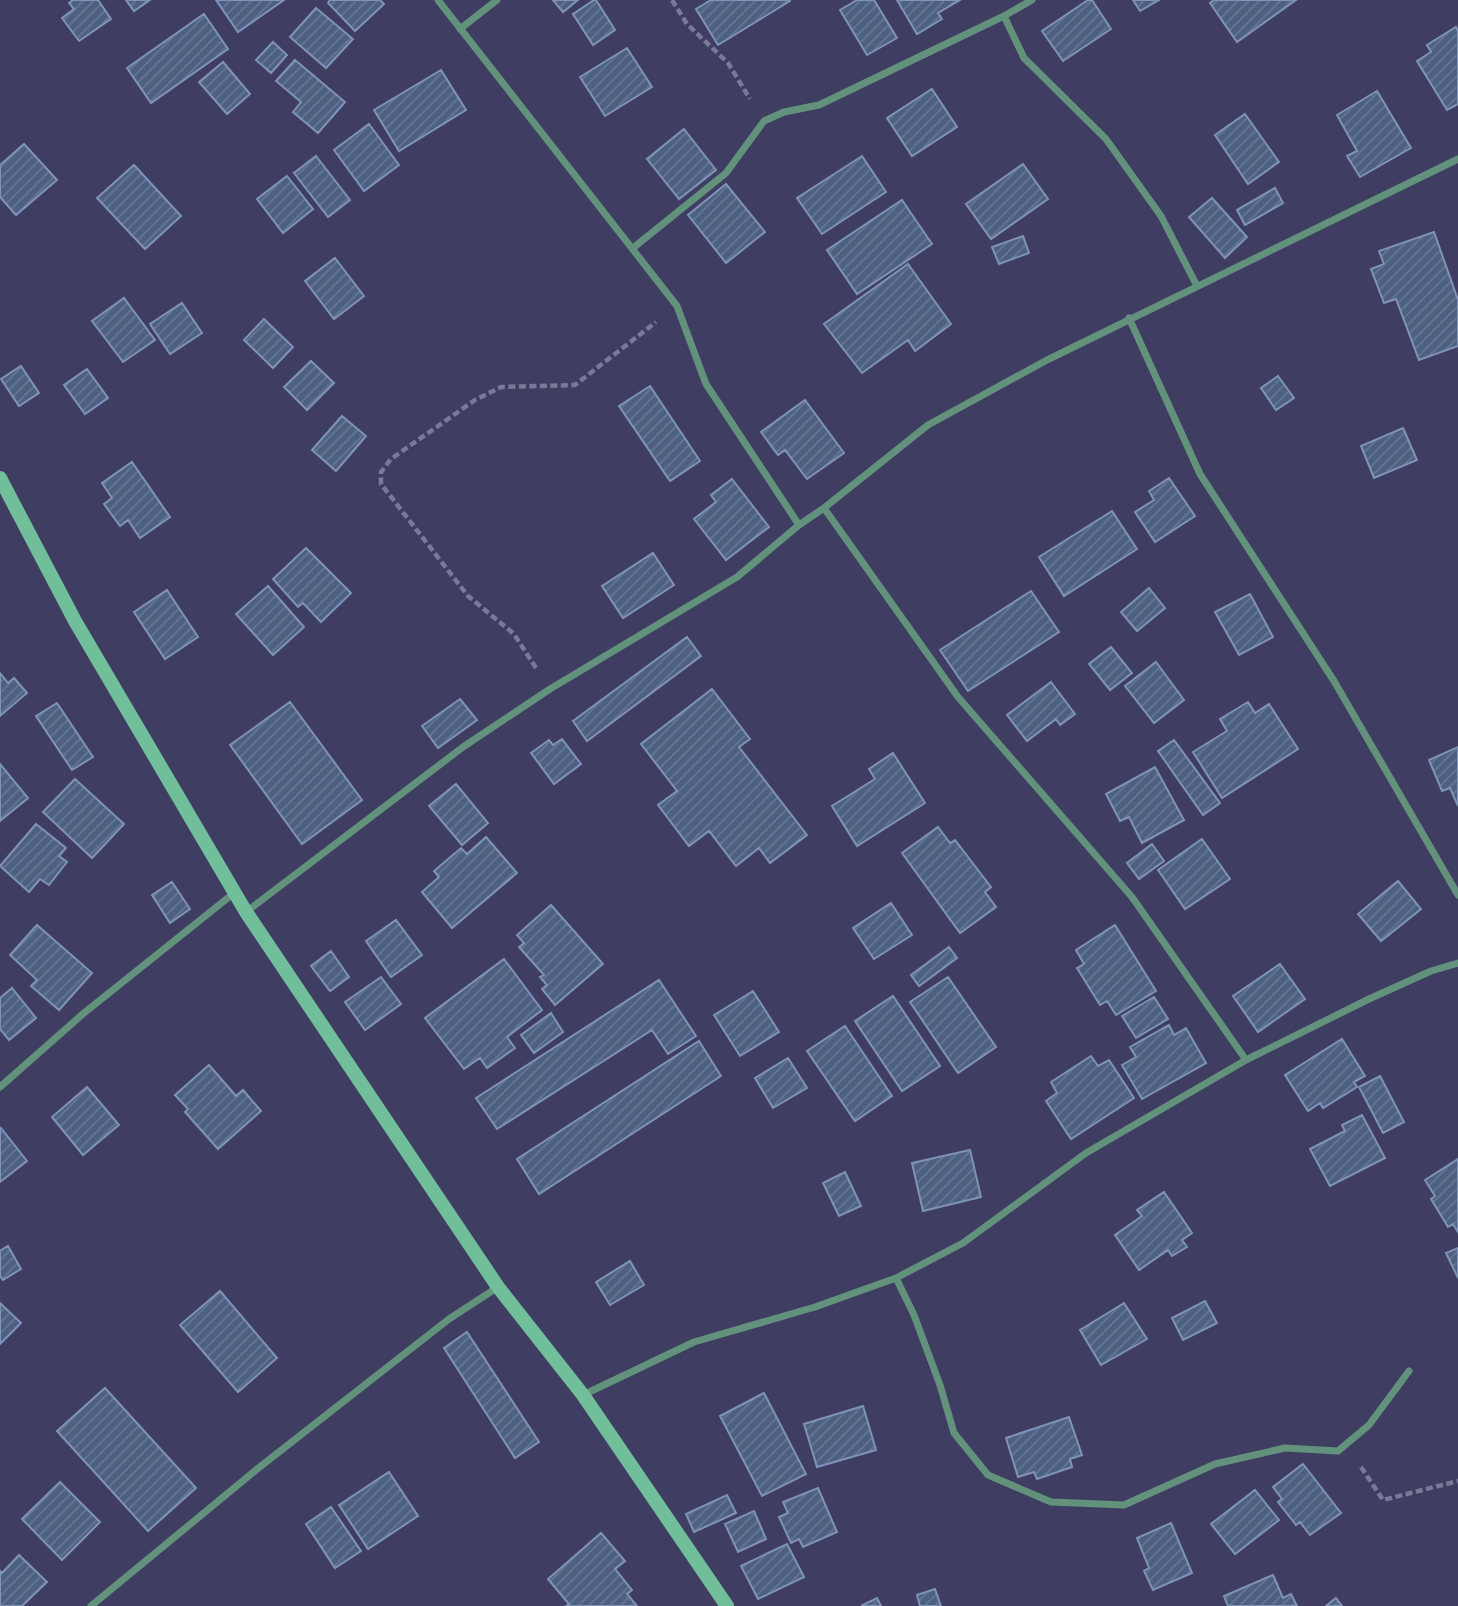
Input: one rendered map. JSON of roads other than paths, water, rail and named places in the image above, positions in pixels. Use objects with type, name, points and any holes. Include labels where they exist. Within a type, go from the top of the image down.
[{"type":"street","points":[[438,0],[677,306],[706,384],[799,525]]},
{"type":"street","points":[[460,29],[497,0]]},
{"type":"street","points":[[633,248],[726,173],[764,121],[819,105],[1032,0]]},
{"type":"street","points":[[1004,16],[1024,58],[1107,139],[1161,216],[1197,286]]},
{"type":"street","points":[[246,912],[463,747],[550,689],[737,577],[928,425],[1047,359],[1458,159]]},
{"type":"street","points":[[1129,318],[1200,474],[1334,681],[1458,895]]},
{"type":"street","points":[[0,478],[75,621],[246,912],[498,1287],[583,1395],[727,1606]]},
{"type":"street","points":[[824,508],[958,697],[1132,897],[1246,1060]]},
{"type":"street","points":[[0,1087],[85,1013],[235,892]]},
{"type":"street","points":[[583,1395],[694,1342],[815,1307],[896,1278],[963,1243],[1086,1153],[1246,1060],[1369,999],[1431,971],[1458,963]]},
{"type":"street","points":[[896,1278],[914,1315],[936,1373],[954,1433],[988,1475],[1051,1502],[1124,1505],[1215,1464],[1285,1448],[1338,1451],[1369,1425],[1409,1371]]},
{"type":"street","points":[[91,1606],[256,1470],[449,1319],[498,1287]]}]
